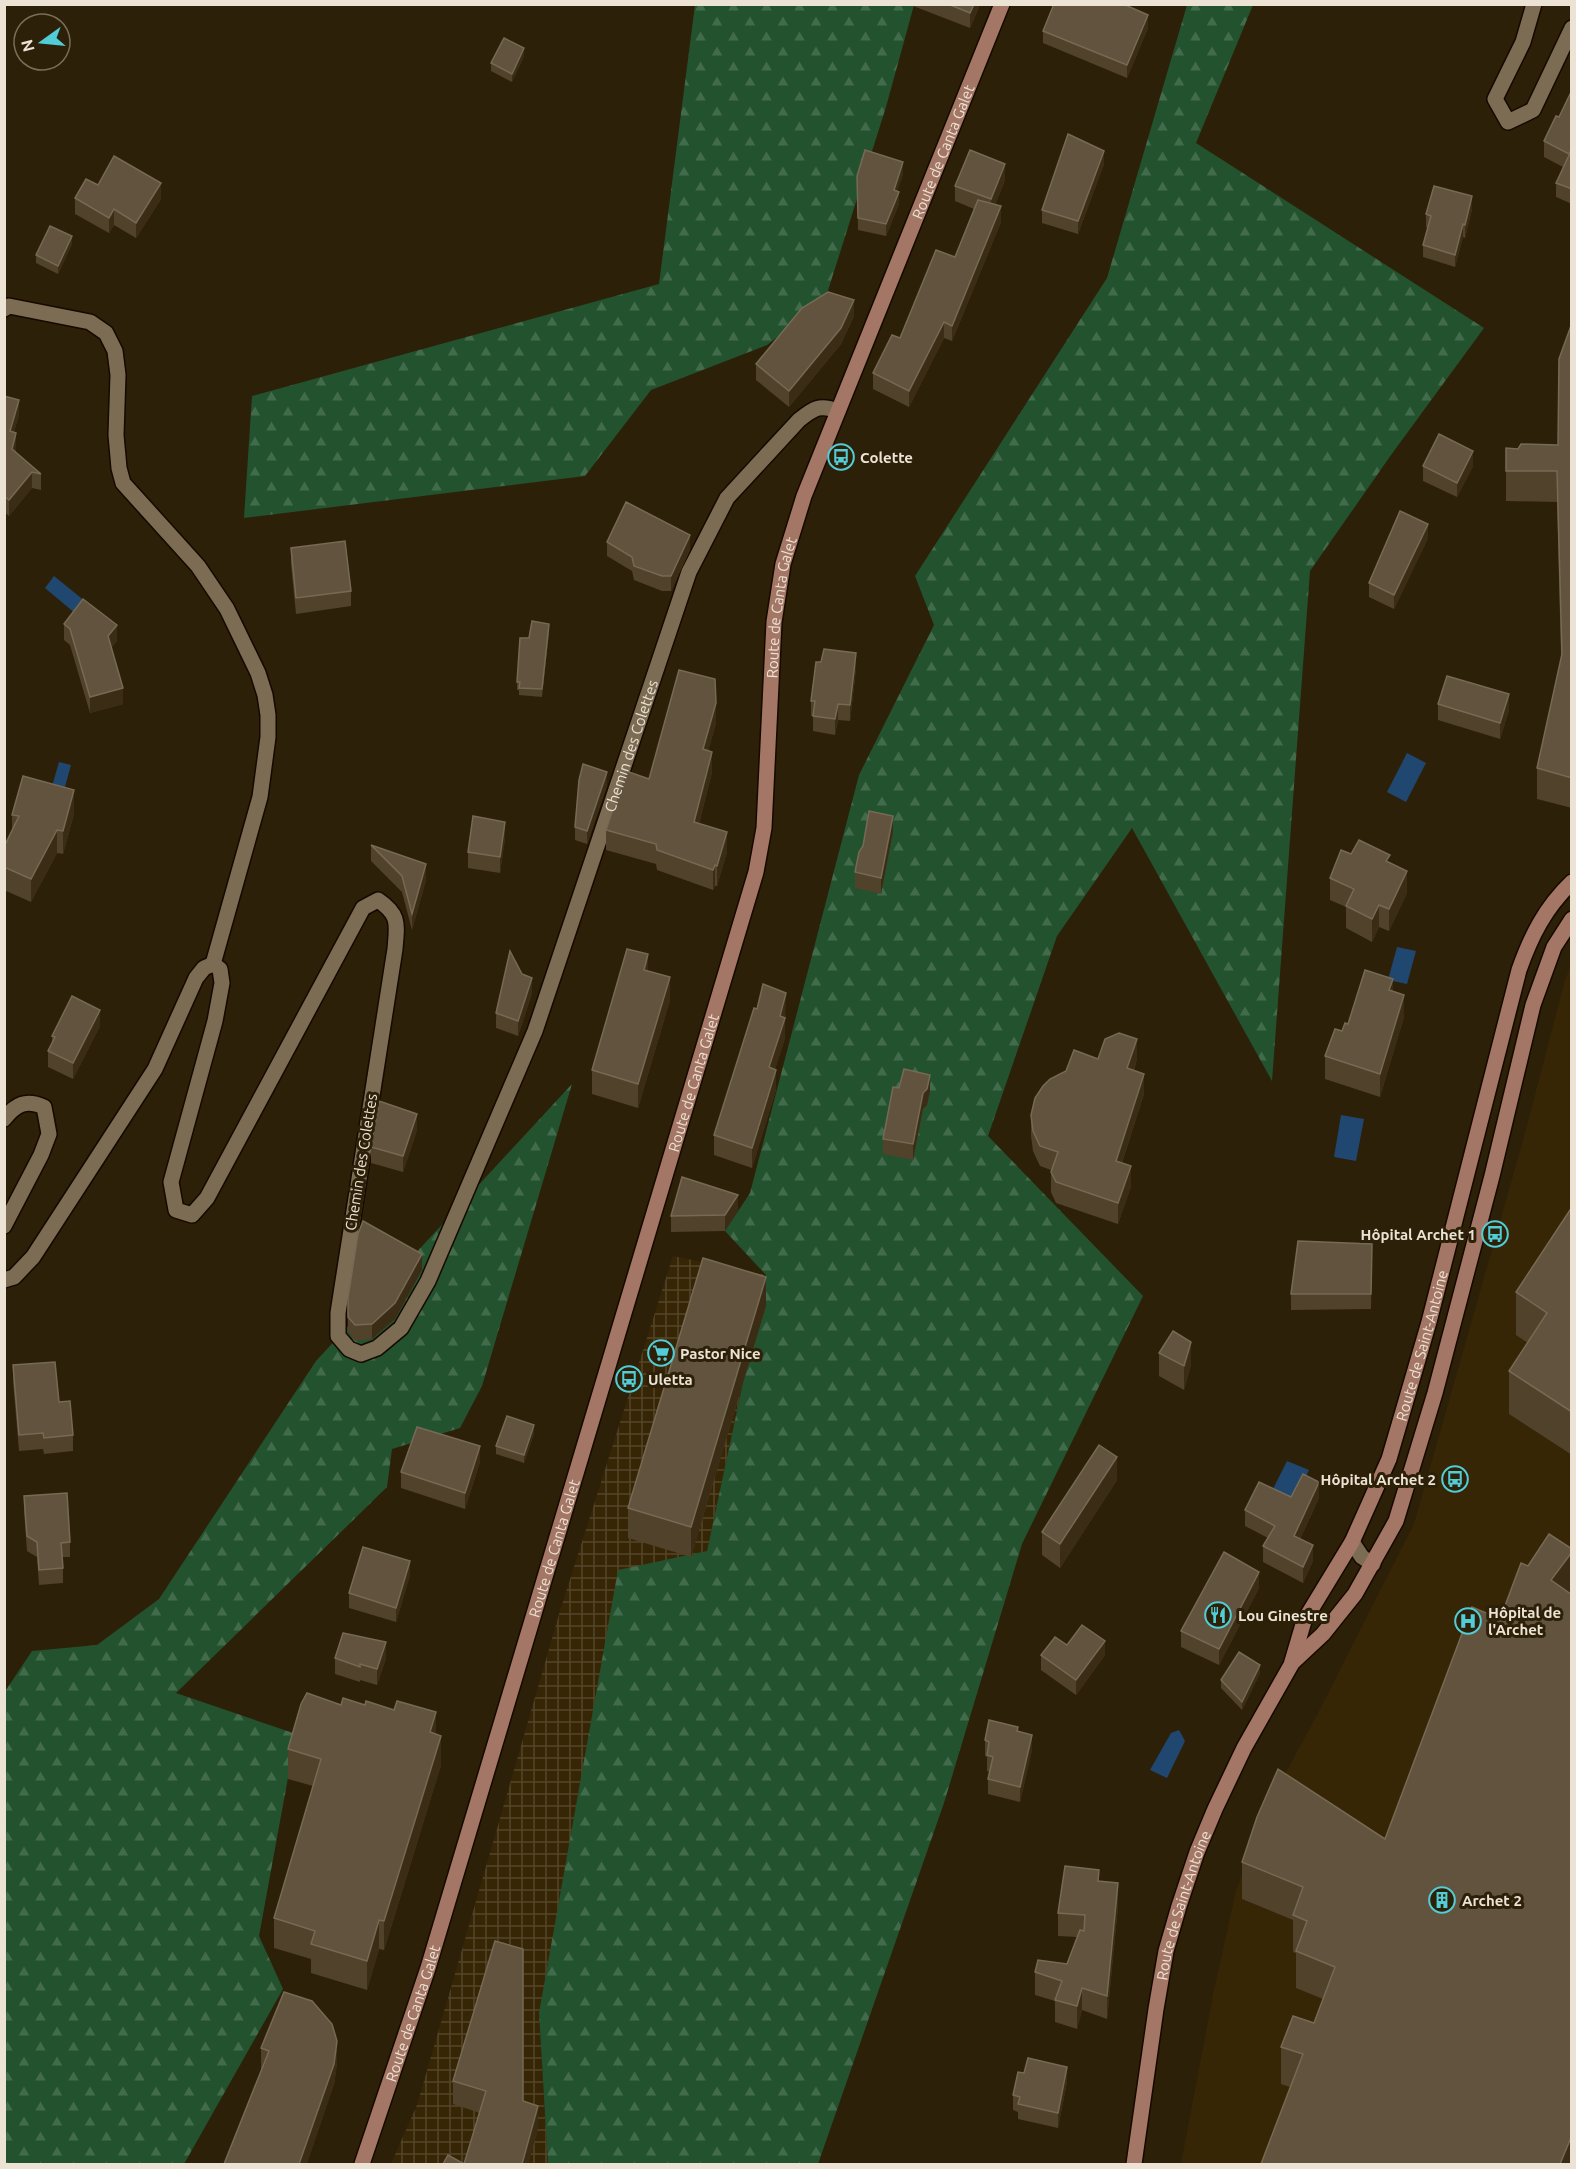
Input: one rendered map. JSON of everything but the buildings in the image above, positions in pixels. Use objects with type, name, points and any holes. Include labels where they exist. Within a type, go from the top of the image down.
[{"type":"main road","name":"Route de Canta Galet","points":[[362,2164],[435,1946],[756,872],[764,828],[774,622],[783,564],[804,496],[1002,4]]},
{"type":"main road","name":"Route de Saint-Antoine","points":[[1134,2164],[1166,1951],[1197,1852],[1244,1748],[1291,1665],[1304,1621],[1352,1542],[1377,1486],[1399,1428],[1429,1322],[1519,970],[1531,937],[1544,914],[1572,882]]},
{"type":"main road","name":"Route de Saint-Antoine","points":[[1291,1665],[1329,1626],[1355,1594],[1396,1521],[1435,1393],[1492,1176],[1533,1005],[1554,947],[1572,919]]},
{"type":"street","points":[[1534,4],[1523,42],[1495,99],[1508,122],[1533,110],[1572,28]]},
{"type":"street","points":[[4,309],[9,306],[90,322],[106,333],[115,351],[118,375],[116,435],[123,483],[198,566],[226,609],[258,673],[268,715],[266,767],[260,797],[213,964],[204,968],[196,978],[155,1069],[33,1257],[14,1277],[4,1280]]},
{"type":"street","name":"Chemin des Colettes","points":[[213,964],[220,969],[222,983],[215,1021],[171,1182],[176,1210],[192,1215],[207,1198],[363,908],[378,900],[392,909],[396,927],[395,949],[338,1313],[338,1336],[349,1349],[361,1354],[377,1348],[401,1328],[428,1281],[535,1031],[689,572],[727,498],[799,420],[812,410],[825,406],[838,411]]},
{"type":"street","points":[[4,1119],[22,1102],[33,1102],[44,1107],[49,1134],[41,1155],[4,1226]]},
{"type":"street","points":[[1352,1542],[1362,1557],[1373,1564]]},
{"type":"shaded area","name":"Hôpital de l'Archet","points":[[1571,966],[1571,2164],[1181,2164],[1213,1995],[1236,1891],[1271,1800],[1414,1524],[1524,1137],[1565,980]]},
{"type":"shaded area","points":[[673,1256],[766,1275],[707,1551],[539,2013],[548,2164],[391,2164],[417,2105],[560,1611]]},
{"type":"green space","points":[[695,5],[914,5],[886,107],[825,300],[767,345],[651,390],[585,476],[244,518],[252,396],[659,284]]},
{"type":"green space","points":[[1187,5],[1253,5],[1196,143],[1484,328],[1310,571],[1272,1081],[1132,828],[1057,936],[988,1136],[1143,1296],[1022,1544],[944,1803],[818,2164],[548,2164],[539,2013],[618,1570],[707,1551],[766,1275],[725,1231],[750,1193],[859,775],[934,625],[915,576],[1107,278]]},
{"type":"green space","points":[[572,1084],[482,1386],[460,1428],[392,1449],[387,1487],[176,1693],[296,1734],[259,1936],[283,1989],[184,2164],[5,2164],[4,1693],[32,1651],[97,1645],[159,1599],[316,1361]]},
{"type":"water","points":[[54,576],[86,602],[76,614],[45,588]]},
{"type":"water","points":[[1407,753],[1426,763],[1406,802],[1387,792]]},
{"type":"water","points":[[59,762],[71,765],[61,801],[49,797]]},
{"type":"water","points":[[1397,947],[1416,951],[1407,984],[1388,980]]},
{"type":"water","points":[[1341,1115],[1364,1119],[1356,1161],[1334,1157]]},
{"type":"water","points":[[1287,1461],[1309,1470],[1292,1507],[1270,1495]]},
{"type":"water","points":[[1179,1730],[1185,1741],[1167,1778],[1150,1770],[1171,1733]]},
{"type":"place","name":"Colette","points":[[841,457]]},
{"type":"place","name":"Hôpital Archet 1","points":[[1495,1234]]},
{"type":"place","name":"Pastor Nice","points":[[661,1353]]},
{"type":"place","name":"Uletta","points":[[629,1379]]},
{"type":"place","name":"Hôpital Archet 2","points":[[1455,1479]]},
{"type":"place","name":"Lou Ginestre","points":[[1218,1615]]},
{"type":"place","name":"Hôpital de l'Archet","points":[[1468,1621]]},
{"type":"place","name":"Archet 2","points":[[1442,1900]]}]
